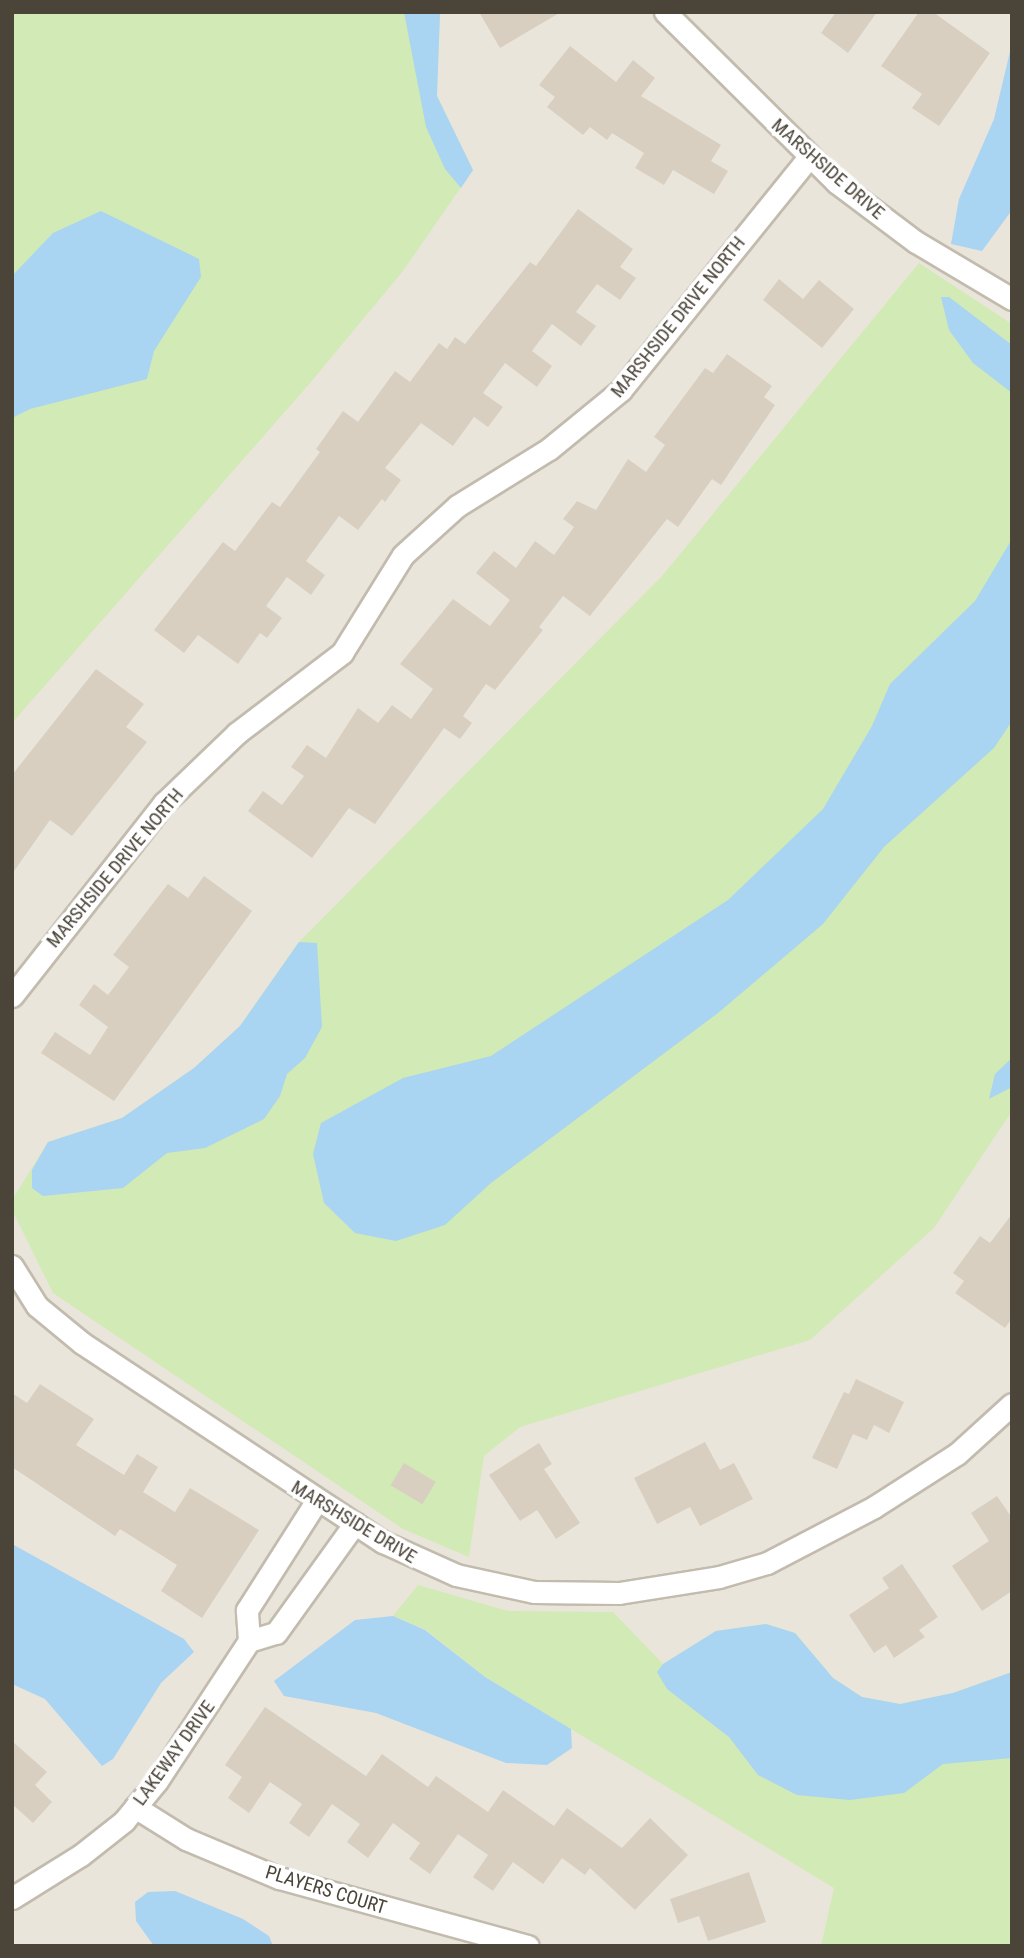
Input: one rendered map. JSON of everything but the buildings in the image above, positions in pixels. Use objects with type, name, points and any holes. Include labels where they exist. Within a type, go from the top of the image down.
[{"type":"street","name":"MARSHSIDE DRIVE","points":[[666,12],[809,158],[916,242],[1012,299]]},
{"type":"street","name":"MARSHSIDE DRIVE NORTH","points":[[12,996],[164,803],[237,733],[342,653],[403,555],[457,506],[549,449],[621,390],[809,158]]},
{"type":"street","name":"MARSHSIDE DRIVE","points":[[12,1266],[37,1306],[82,1343],[355,1524],[423,1563],[534,1592],[620,1593],[695,1582],[767,1563],[874,1507],[957,1454],[1012,1404]]},
{"type":"street","points":[[317,1500],[247,1610],[249,1641],[276,1633],[355,1524]]},
{"type":"street","name":"LAKEWAY DRIVE","points":[[12,1898],[81,1855],[135,1807],[249,1641]]},
{"type":"street","name":"PLAYERS COURT","points":[[135,1807],[186,1839],[279,1878],[528,1946]]},
{"type":"shaded area","points":[[214,12],[1012,12],[1012,1946],[12,1946],[12,276]]},
{"type":"green space","points":[[12,12],[440,12],[437,96],[473,170],[403,271],[311,382],[12,723]]},
{"type":"green space","points":[[919,263],[1012,324],[1012,1111],[934,1228],[810,1340],[520,1427],[484,1456],[469,1557],[403,1529],[53,1293],[12,1210],[12,1200],[48,1142],[122,1118],[194,1068],[240,1026],[299,942],[662,576]]},
{"type":"green space","points":[[418,1585],[508,1611],[613,1612],[663,1664],[716,1631],[766,1624],[795,1633],[833,1678],[862,1697],[900,1704],[953,1693],[1012,1672],[1012,1946],[821,1946],[834,1888],[485,1677],[426,1630],[393,1616]]},
{"type":"water","points":[[404,12],[440,12],[437,96],[473,170],[461,188],[445,169],[426,127]]},
{"type":"water","points":[[1012,43],[1012,210],[982,251],[951,244],[959,199],[994,119]]},
{"type":"water","points":[[101,211],[199,259],[201,277],[154,351],[147,379],[30,409],[12,418],[12,276],[53,233]]},
{"type":"water","points":[[941,297],[949,297],[1012,345],[1012,393],[973,363],[949,330]]},
{"type":"water","points":[[1012,539],[1012,721],[994,748],[884,847],[823,924],[718,1013],[491,1183],[445,1225],[396,1241],[355,1233],[324,1203],[313,1154],[321,1123],[403,1078],[491,1056],[728,900],[823,809],[872,726],[890,684],[975,601]]},
{"type":"water","points":[[299,942],[317,943],[322,1027],[305,1058],[287,1074],[280,1096],[264,1119],[205,1148],[167,1153],[123,1188],[43,1196],[32,1188],[32,1170],[48,1142],[122,1118],[194,1068],[240,1026]]},
{"type":"water","points":[[1012,1058],[1012,1087],[989,1099],[995,1074]]},
{"type":"water","points":[[12,1544],[184,1639],[194,1652],[161,1683],[113,1759],[102,1766],[45,1699],[12,1684]]},
{"type":"water","points":[[393,1616],[425,1630],[485,1677],[571,1729],[572,1748],[547,1765],[506,1763],[376,1713],[284,1696],[274,1681],[355,1620]]},
{"type":"water","points":[[766,1624],[795,1633],[833,1678],[862,1697],[900,1704],[953,1693],[1012,1672],[1012,1758],[943,1764],[904,1793],[850,1800],[797,1795],[758,1775],[729,1737],[667,1689],[657,1672],[663,1664],[716,1631]]},
{"type":"water","points":[[175,1891],[243,1919],[269,1936],[273,1946],[154,1946],[136,1921],[135,1902],[148,1892]]}]
